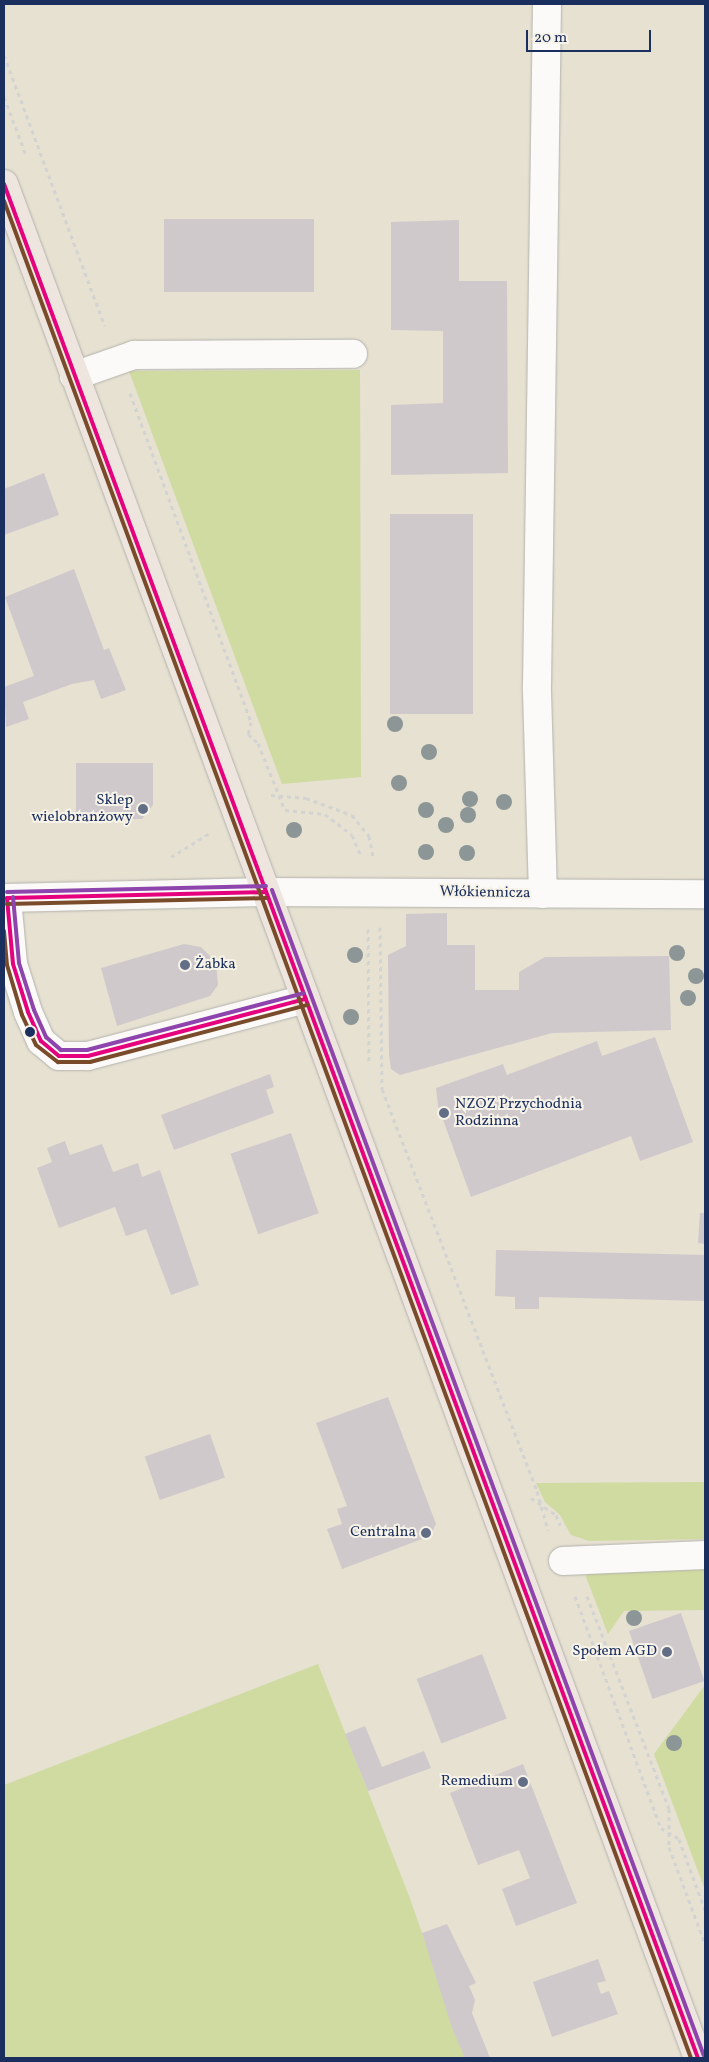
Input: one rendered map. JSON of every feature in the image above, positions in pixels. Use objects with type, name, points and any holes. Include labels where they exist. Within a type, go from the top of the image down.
[{"type":"main road","points":[[4,184],[698,2058]]},
{"type":"street","points":[[543,894],[537,686],[547,4]]},
{"type":"street","points":[[74,376],[117,357],[353,354]]},
{"type":"street","name":"Włókiennicza","points":[[5,898],[266,892],[705,894]]},
{"type":"street","points":[[5,898],[13,964],[28,1012],[41,1041],[59,1056],[88,1056],[306,998]]},
{"type":"street","points":[[568,1561],[705,1555]]},
{"type":"path","points":[[4,55],[251,722],[246,744]]},
{"type":"path","points":[[4,97],[28,161]]},
{"type":"path","points":[[243,729],[258,743],[285,810]]},
{"type":"path","points":[[268,788],[272,797],[279,796],[326,802],[352,815],[369,836],[374,892],[378,1056],[382,1089],[539,1504],[568,1561],[669,1810],[669,1847],[705,1944]]},
{"type":"path","points":[[165,863],[198,837],[285,810],[325,814],[352,835],[361,853],[374,892],[370,1067]]},
{"type":"path","points":[[527,1495],[556,1515],[568,1561],[661,1828],[679,1839],[705,1910]]},
{"type":"green space","points":[[360,370],[361,777],[282,784],[129,371]]},
{"type":"green space","points":[[705,1482],[705,1539],[589,1541],[571,1535],[560,1515],[545,1502],[536,1483]]},
{"type":"green space","points":[[705,1570],[705,1610],[624,1611],[608,1634],[586,1577],[588,1571]]},
{"type":"green space","points":[[318,1664],[409,1896],[466,2058],[4,2058],[4,1785]]},
{"type":"green space","points":[[705,1685],[705,1890],[654,1754]]},
{"type":"building","points":[[164,219],[314,219],[314,292],[164,292]]},
{"type":"building","points":[[459,220],[459,281],[507,281],[508,473],[391,475],[391,405],[443,403],[443,331],[391,330],[391,222]]},
{"type":"building","points":[[44,473],[59,515],[4,535],[4,489]]},
{"type":"building","points":[[390,514],[473,514],[473,714],[390,714]]},
{"type":"building","points":[[74,569],[104,650],[109,648],[126,690],[101,699],[94,680],[72,684],[23,702],[29,719],[6,727],[4,687],[34,676],[5,597]]},
{"type":"building","points":[[76,763],[153,763],[153,805],[142,819],[76,819]]},
{"type":"building","points":[[447,913],[447,945],[475,945],[475,990],[519,990],[519,972],[545,957],[669,956],[671,1030],[552,1033],[400,1075],[391,1069],[389,1055],[388,955],[406,946],[406,914]]},
{"type":"building","points":[[184,944],[201,947],[216,962],[218,985],[210,996],[117,1026],[101,968]]},
{"type":"building","points":[[655,1037],[693,1142],[640,1161],[631,1136],[471,1197],[438,1106],[436,1088],[503,1064],[507,1075],[597,1041],[602,1056]]},
{"type":"building","points":[[270,1074],[274,1087],[266,1090],[274,1113],[174,1150],[161,1115]]},
{"type":"building","points":[[291,1133],[319,1213],[258,1234],[230,1154]]},
{"type":"building","points":[[65,1141],[70,1155],[102,1144],[113,1172],[138,1163],[142,1177],[160,1170],[199,1285],[171,1295],[146,1229],[126,1236],[115,1207],[59,1228],[37,1168],[52,1162],[47,1148]]},
{"type":"building","points":[[700,1213],[705,1213],[705,1244],[698,1243]]},
{"type":"building","points":[[496,1250],[705,1255],[705,1301],[539,1297],[539,1309],[515,1309],[515,1297],[495,1296]]},
{"type":"building","points":[[388,1397],[436,1524],[430,1536],[342,1569],[327,1529],[342,1524],[337,1509],[347,1506],[316,1423]]},
{"type":"building","points":[[210,1434],[225,1477],[160,1500],[145,1456]]},
{"type":"building","name":"Społem AGD","points":[[681,1613],[704,1681],[652,1699],[629,1631]]},
{"type":"building","points":[[482,1654],[507,1718],[441,1744],[417,1679]]},
{"type":"building","points":[[365,1726],[382,1767],[424,1751],[431,1768],[368,1791],[345,1734]]},
{"type":"building","points":[[523,1764],[577,1903],[516,1926],[502,1889],[530,1878],[519,1850],[478,1865],[450,1793]]},
{"type":"building","points":[[447,1924],[476,1983],[469,1986],[475,2000],[472,2013],[490,2058],[465,2058],[452,2028],[422,1933]]},
{"type":"building","points":[[598,1959],[606,1981],[597,1983],[601,1994],[609,1991],[618,2014],[552,2037],[533,1982]]},
{"type":"transit line","points":[[4,184],[698,2058]]},
{"type":"transit line","points":[[4,201],[691,2058]]},
{"type":"transit line","points":[[7,892],[266,886]]},
{"type":"transit line","points":[[272,890],[704,2056]]},
{"type":"transit line","points":[[7,898],[266,892]]},
{"type":"transit line","points":[[13,897],[19,963],[34,1010],[46,1037],[61,1050],[87,1050],[304,993]]},
{"type":"transit line","points":[[7,898],[13,964],[28,1012],[41,1041],[59,1056],[88,1056],[306,999]]},
{"type":"transit line","points":[[7,904],[266,898]]},
{"type":"transit line","points":[[4,931],[7,965],[22,1015],[36,1045],[58,1062],[90,1062],[308,1005]]},
{"type":"place","name":"Sklep wielobranżowy","points":[[143,809]]},
{"type":"place","name":"Żabka","points":[[185,965]]},
{"type":"place","name":"NZOZ Przychodnia Rodzinna","points":[[444,1113]]},
{"type":"place","name":"Centralna","points":[[426,1533]]},
{"type":"place","name":"Społem AGD","points":[[667,1652]]},
{"type":"place","name":"Remedium","points":[[523,1782]]}]
